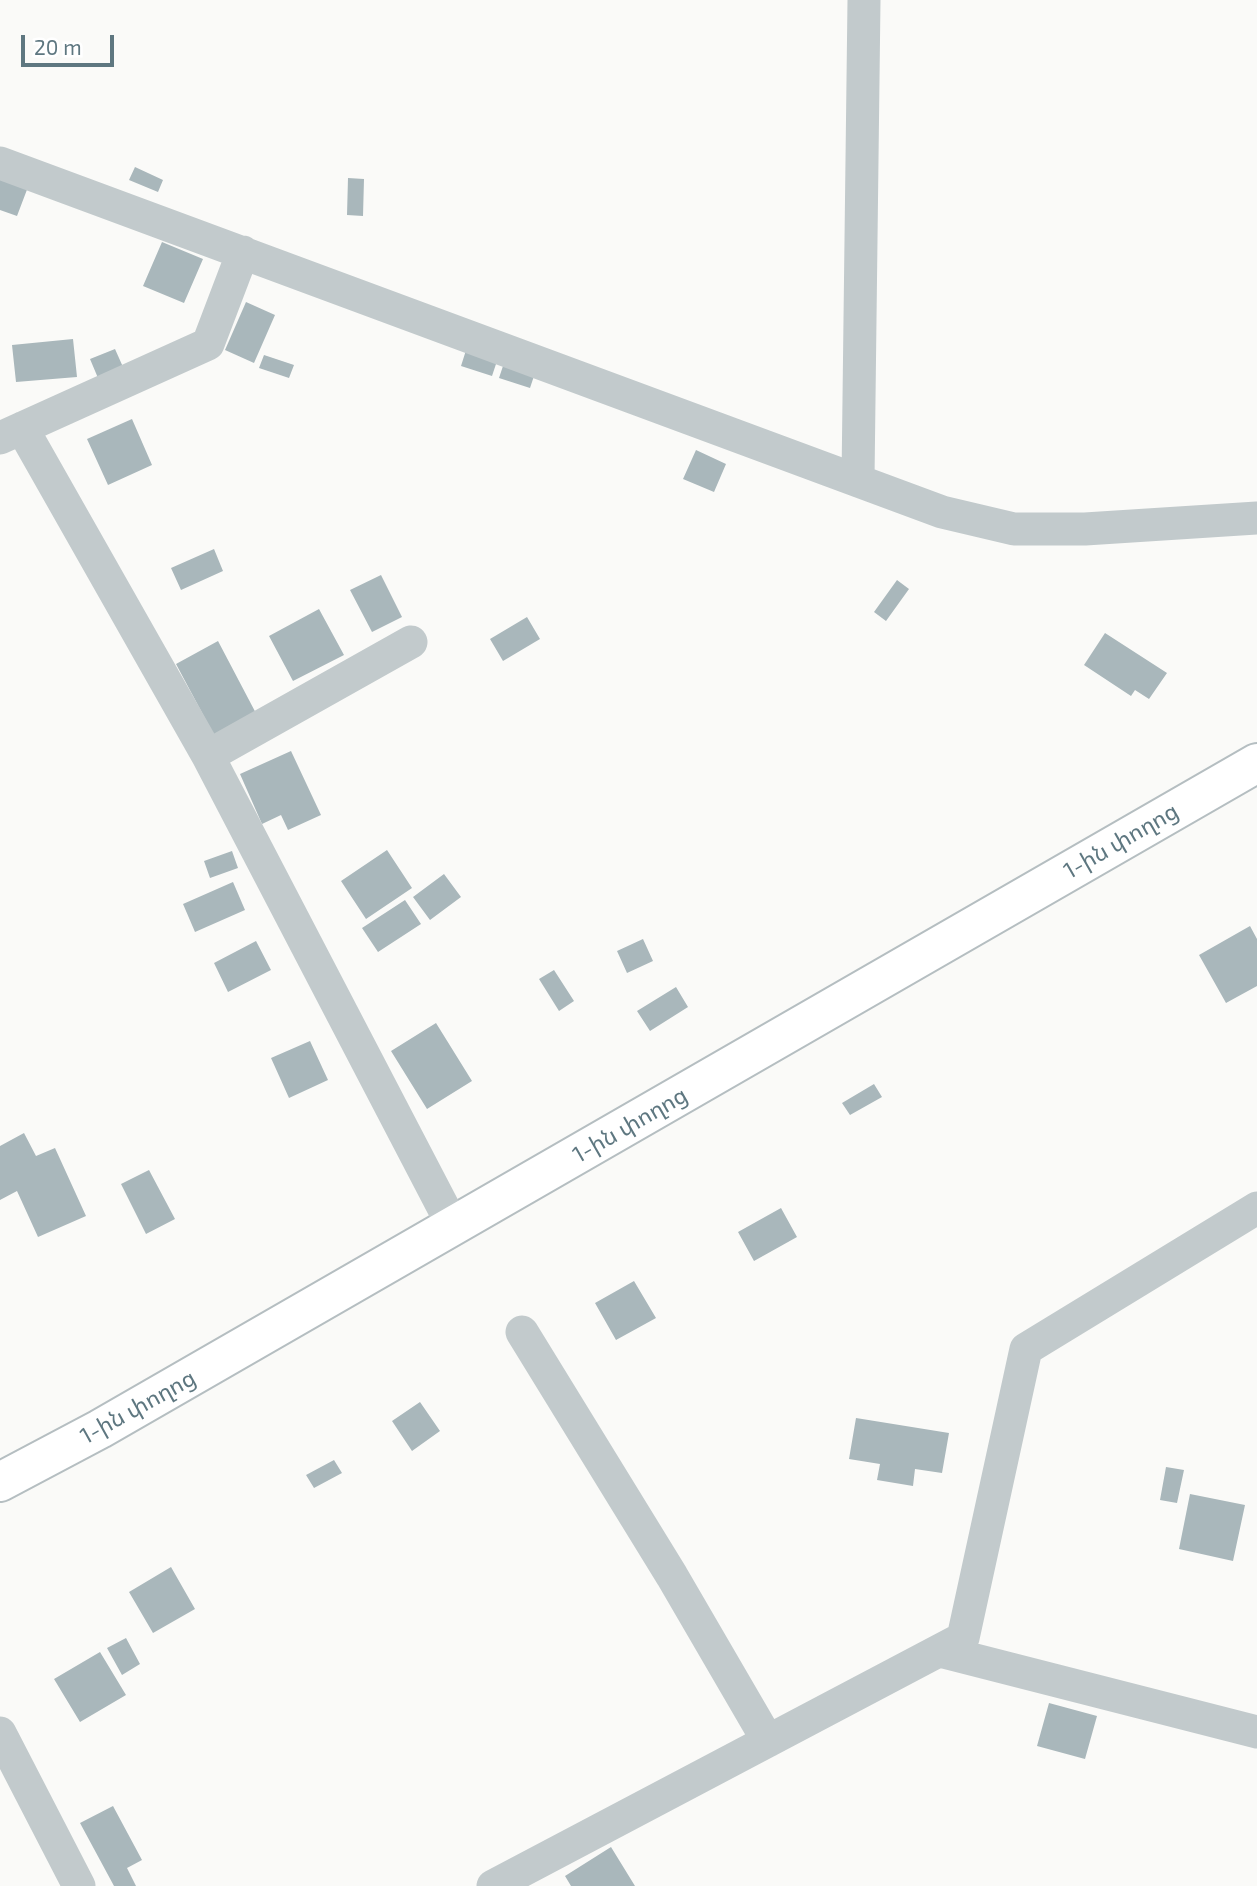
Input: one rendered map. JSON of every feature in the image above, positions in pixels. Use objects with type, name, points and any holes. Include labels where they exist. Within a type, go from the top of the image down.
[{"type":"main road","name":"1-ին փողոց","points":[[0,1482],[100,1429],[1257,763]]},
{"type":"street","points":[[858,478],[864,0]]},
{"type":"street","points":[[0,163],[858,478],[942,512],[1014,529],[1085,529],[1257,518]]},
{"type":"street","points":[[243,252],[208,344],[11,433],[208,756],[453,1226]]},
{"type":"street","points":[[208,756],[411,642]]},
{"type":"street","points":[[493,1886],[963,1638],[1026,1349],[1257,1208]]},
{"type":"street","points":[[522,1332],[672,1576],[768,1741]]},
{"type":"street","points":[[940,1651],[1257,1732]]},
{"type":"street","points":[[0,1733],[79,1886]]},
{"type":"building","points":[[135,167],[163,180],[158,192],[129,180]]},
{"type":"building","points":[[0,176],[28,187],[17,216],[0,210]]},
{"type":"building","points":[[348,178],[364,179],[363,216],[347,215]]},
{"type":"building","points":[[162,242],[203,259],[184,303],[143,286]]},
{"type":"building","points":[[246,302],[275,315],[254,363],[225,350]]},
{"type":"building","points":[[73,339],[77,377],[16,382],[12,345]]},
{"type":"building","points":[[468,344],[499,355],[492,376],[461,366]]},
{"type":"building","points":[[115,349],[123,367],[98,378],[90,359]]},
{"type":"building","points":[[264,355],[294,365],[289,378],[259,368]]},
{"type":"building","points":[[505,360],[536,370],[530,388],[499,378]]},
{"type":"building","points":[[132,419],[152,465],[108,485],[87,439]]},
{"type":"building","points":[[696,450],[726,464],[714,492],[683,479]]},
{"type":"building","points":[[214,549],[223,571],[181,590],[171,568]]},
{"type":"building","points":[[381,575],[402,617],[372,632],[350,590]]},
{"type":"building","points":[[897,580],[909,589],[886,621],[874,612]]},
{"type":"building","points":[[319,609],[344,655],[293,681],[269,636]]},
{"type":"building","points":[[527,617],[540,639],[503,661],[490,639]]},
{"type":"building","points":[[1105,633],[1167,673],[1149,699],[1135,690],[1131,696],[1084,665]]},
{"type":"building","points":[[218,641],[259,719],[217,741],[176,664]]},
{"type":"building","points":[[291,751],[321,815],[288,830],[281,815],[262,824],[240,774]]},
{"type":"building","points":[[387,850],[412,888],[366,919],[341,881]]},
{"type":"building","points":[[232,851],[238,868],[210,878],[204,861]]},
{"type":"building","points":[[444,874],[461,897],[430,920],[413,897]]},
{"type":"building","points":[[233,882],[245,910],[195,932],[183,904]]},
{"type":"building","points":[[405,900],[421,924],[378,952],[362,928]]},
{"type":"building","points":[[1250,926],[1257,939],[1257,986],[1226,1003],[1199,955]]},
{"type":"building","points":[[643,939],[653,961],[627,973],[617,951]]},
{"type":"building","points":[[256,941],[271,970],[228,992],[214,963]]},
{"type":"building","points":[[554,970],[574,1001],[559,1011],[539,979]]},
{"type":"building","points":[[676,987],[688,1007],[650,1031],[637,1011]]},
{"type":"building","points":[[436,1023],[472,1081],[427,1109],[391,1051]]},
{"type":"building","points":[[310,1041],[328,1080],[289,1098],[271,1058]]},
{"type":"building","points":[[874,1084],[882,1097],[850,1115],[842,1103]]},
{"type":"building","points":[[24,1133],[36,1156],[55,1148],[86,1216],[38,1237],[17,1191],[0,1200],[0,1146]]},
{"type":"building","points":[[149,1170],[175,1219],[146,1234],[121,1184]]},
{"type":"building","points":[[781,1208],[797,1237],[754,1261],[738,1232]]},
{"type":"building","points":[[634,1281],[656,1318],[616,1340],[595,1303]]},
{"type":"building","points":[[420,1402],[440,1431],[412,1451],[392,1421]]},
{"type":"building","points":[[856,1418],[949,1433],[942,1473],[915,1469],[913,1486],[877,1480],[880,1464],[849,1459]]},
{"type":"building","points":[[334,1460],[342,1473],[314,1488],[306,1475]]},
{"type":"building","points":[[1166,1467],[1184,1470],[1177,1503],[1160,1500]]},
{"type":"building","points":[[1190,1494],[1245,1505],[1233,1561],[1179,1549]]},
{"type":"building","points":[[171,1567],[195,1609],[153,1633],[129,1592]]},
{"type":"building","points":[[126,1638],[140,1664],[122,1675],[107,1648]]},
{"type":"building","points":[[100,1652],[126,1695],[80,1722],[54,1679]]},
{"type":"building","points":[[1049,1703],[1097,1716],[1085,1759],[1037,1746]]},
{"type":"building","points":[[113,1806],[142,1860],[127,1868],[136,1886],[114,1886],[80,1823]]},
{"type":"building","points":[[611,1847],[635,1886],[571,1886],[565,1876]]}]
